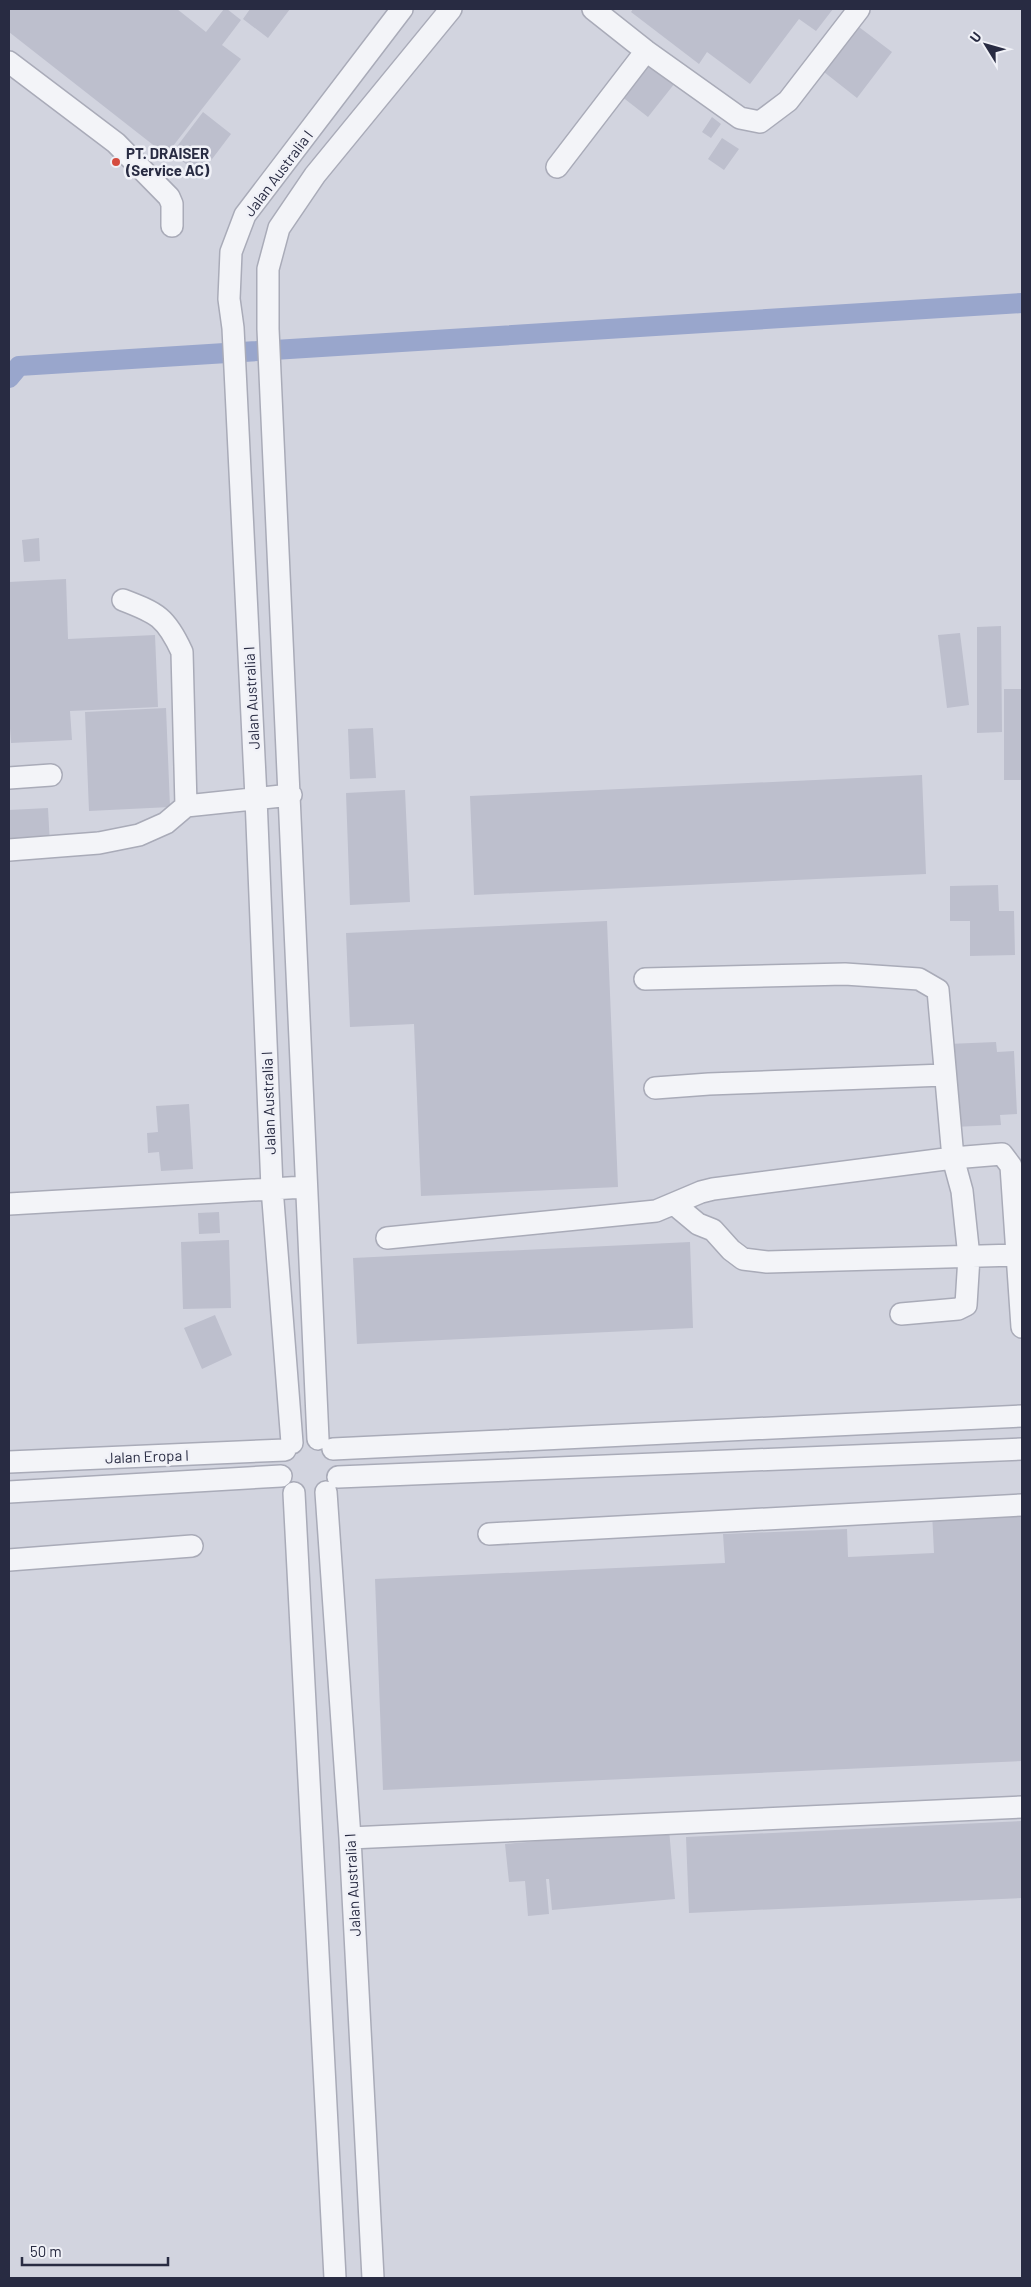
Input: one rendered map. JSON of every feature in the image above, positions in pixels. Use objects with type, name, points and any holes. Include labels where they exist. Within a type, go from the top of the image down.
[{"type":"lane","name":"Jalan Australia I","points":[[281,1476],[280,1463],[289,1447],[272,1188],[256,798],[236,393],[229,299],[231,252],[245,215],[402,9]]},
{"type":"lane","name":"Jalan Australia I","points":[[373,2278],[332,1485],[339,1462],[326,1444],[305,1187],[291,795],[268,329],[268,269],[279,228],[315,175],[451,9]]},
{"type":"lane","points":[[593,9],[646,51],[740,118],[760,122],[788,101],[859,9]]},
{"type":"lane","points":[[557,167],[646,51]]},
{"type":"lane","points":[[9,62],[116,143],[169,197],[172,204],[172,226]]},
{"type":"lane","points":[[123,600],[153,612],[172,629],[182,652],[186,806]]},
{"type":"lane","points":[[9,778],[51,776]]},
{"type":"lane","points":[[9,850],[99,843],[139,835],[166,823],[186,806],[291,795]]},
{"type":"lane","points":[[645,979],[845,974],[919,978],[938,990],[942,1017],[944,1075],[953,1158],[962,1191],[969,1256],[966,1305],[958,1309],[901,1314]]},
{"type":"lane","points":[[655,1088],[709,1084],[944,1075]]},
{"type":"lane","points":[[387,1238],[656,1211],[701,1192],[713,1190],[953,1158],[1002,1154],[1011,1166],[1022,1327]]},
{"type":"lane","points":[[9,1204],[305,1187]]},
{"type":"lane","points":[[674,1204],[698,1224],[713,1230],[731,1250],[744,1259],[767,1262],[1017,1255]]},
{"type":"lane","points":[[289,1447],[305,1438],[326,1444],[1022,1416]]},
{"type":"lane","name":"Jalan Eropa I","points":[[9,1462],[289,1447]]},
{"type":"lane","points":[[281,1476],[286,1486],[294,1494],[310,1498],[332,1485],[1022,1449]]},
{"type":"lane","name":"Jalan Eropa I","points":[[9,1492],[281,1476]]},
{"type":"lane","points":[[294,1494],[335,2278]]},
{"type":"lane","points":[[489,1534],[1022,1505]]},
{"type":"lane","points":[[9,1560],[192,1546]]},
{"type":"lane","points":[[350,1838],[1022,1808]]},
{"type":"shaded area","points":[[9,9],[1022,9],[1022,2278],[9,2278]]},
{"type":"building","points":[[9,9],[177,9],[206,32],[224,9],[227,9],[241,20],[222,45],[241,59],[166,155],[9,32]]},
{"type":"building","points":[[250,9],[290,9],[268,38],[243,19]]},
{"type":"building","points":[[633,9],[833,9],[816,31],[799,19],[750,84],[707,52],[699,64],[631,12]]},
{"type":"building","points":[[859,27],[892,52],[857,98],[824,72]]},
{"type":"building","points":[[648,62],[675,83],[648,117],[621,96]]},
{"type":"building","points":[[203,112],[231,134],[200,175],[172,153]]},
{"type":"building","points":[[712,117],[721,124],[711,138],[702,132]]},
{"type":"building","points":[[722,138],[739,149],[724,170],[708,159]]},
{"type":"building","points":[[39,538],[40,561],[24,562],[22,540]]},
{"type":"building","points":[[66,579],[68,639],[155,635],[158,707],[70,711],[72,740],[11,743],[9,713],[9,582]]},
{"type":"building","points":[[1001,626],[1002,732],[977,733],[977,627]]},
{"type":"building","points":[[960,633],[969,705],[947,708],[938,635]]},
{"type":"building","points":[[1004,689],[1022,689],[1022,780],[1004,780]]},
{"type":"building","points":[[166,708],[170,807],[89,811],[85,712]]},
{"type":"building","points":[[373,728],[376,778],[350,779],[348,729]]},
{"type":"building","points":[[922,775],[926,874],[474,895],[470,796]]},
{"type":"building","points":[[405,790],[410,902],[350,905],[346,793]]},
{"type":"building","points":[[48,808],[50,845],[9,847],[9,810]]},
{"type":"building","points":[[998,885],[999,911],[1014,911],[1015,955],[970,956],[970,921],[950,921],[950,886]]},
{"type":"building","points":[[607,921],[618,1187],[421,1196],[414,1024],[350,1027],[346,933]]},
{"type":"building","points":[[996,1042],[997,1052],[1014,1051],[1017,1114],[1000,1115],[1001,1125],[952,1127],[948,1044]]},
{"type":"building","points":[[189,1104],[193,1169],[161,1171],[159,1152],[148,1153],[147,1133],[158,1132],[156,1106]]},
{"type":"building","points":[[219,1212],[220,1233],[199,1234],[198,1213]]},
{"type":"building","points":[[229,1240],[231,1308],[183,1309],[181,1242]]},
{"type":"building","points":[[690,1242],[693,1328],[357,1344],[353,1258]]},
{"type":"building","points":[[215,1315],[232,1355],[202,1369],[184,1328]]},
{"type":"building","points":[[1022,1508],[1022,1761],[383,1790],[375,1579],[725,1563],[723,1534],[847,1529],[848,1557],[934,1553],[932,1512]]},
{"type":"building","points":[[1022,1821],[1022,1898],[689,1913],[686,1837]]},
{"type":"building","points":[[669,1829],[675,1899],[552,1910],[549,1879],[546,1879],[549,1914],[528,1916],[525,1881],[509,1882],[505,1844]]},
{"type":"waterway","points":[[9,378],[19,366],[1022,303]]},
{"type":"place","name":"PT. DRAISER (Service AC)","points":[[116,162]]}]
